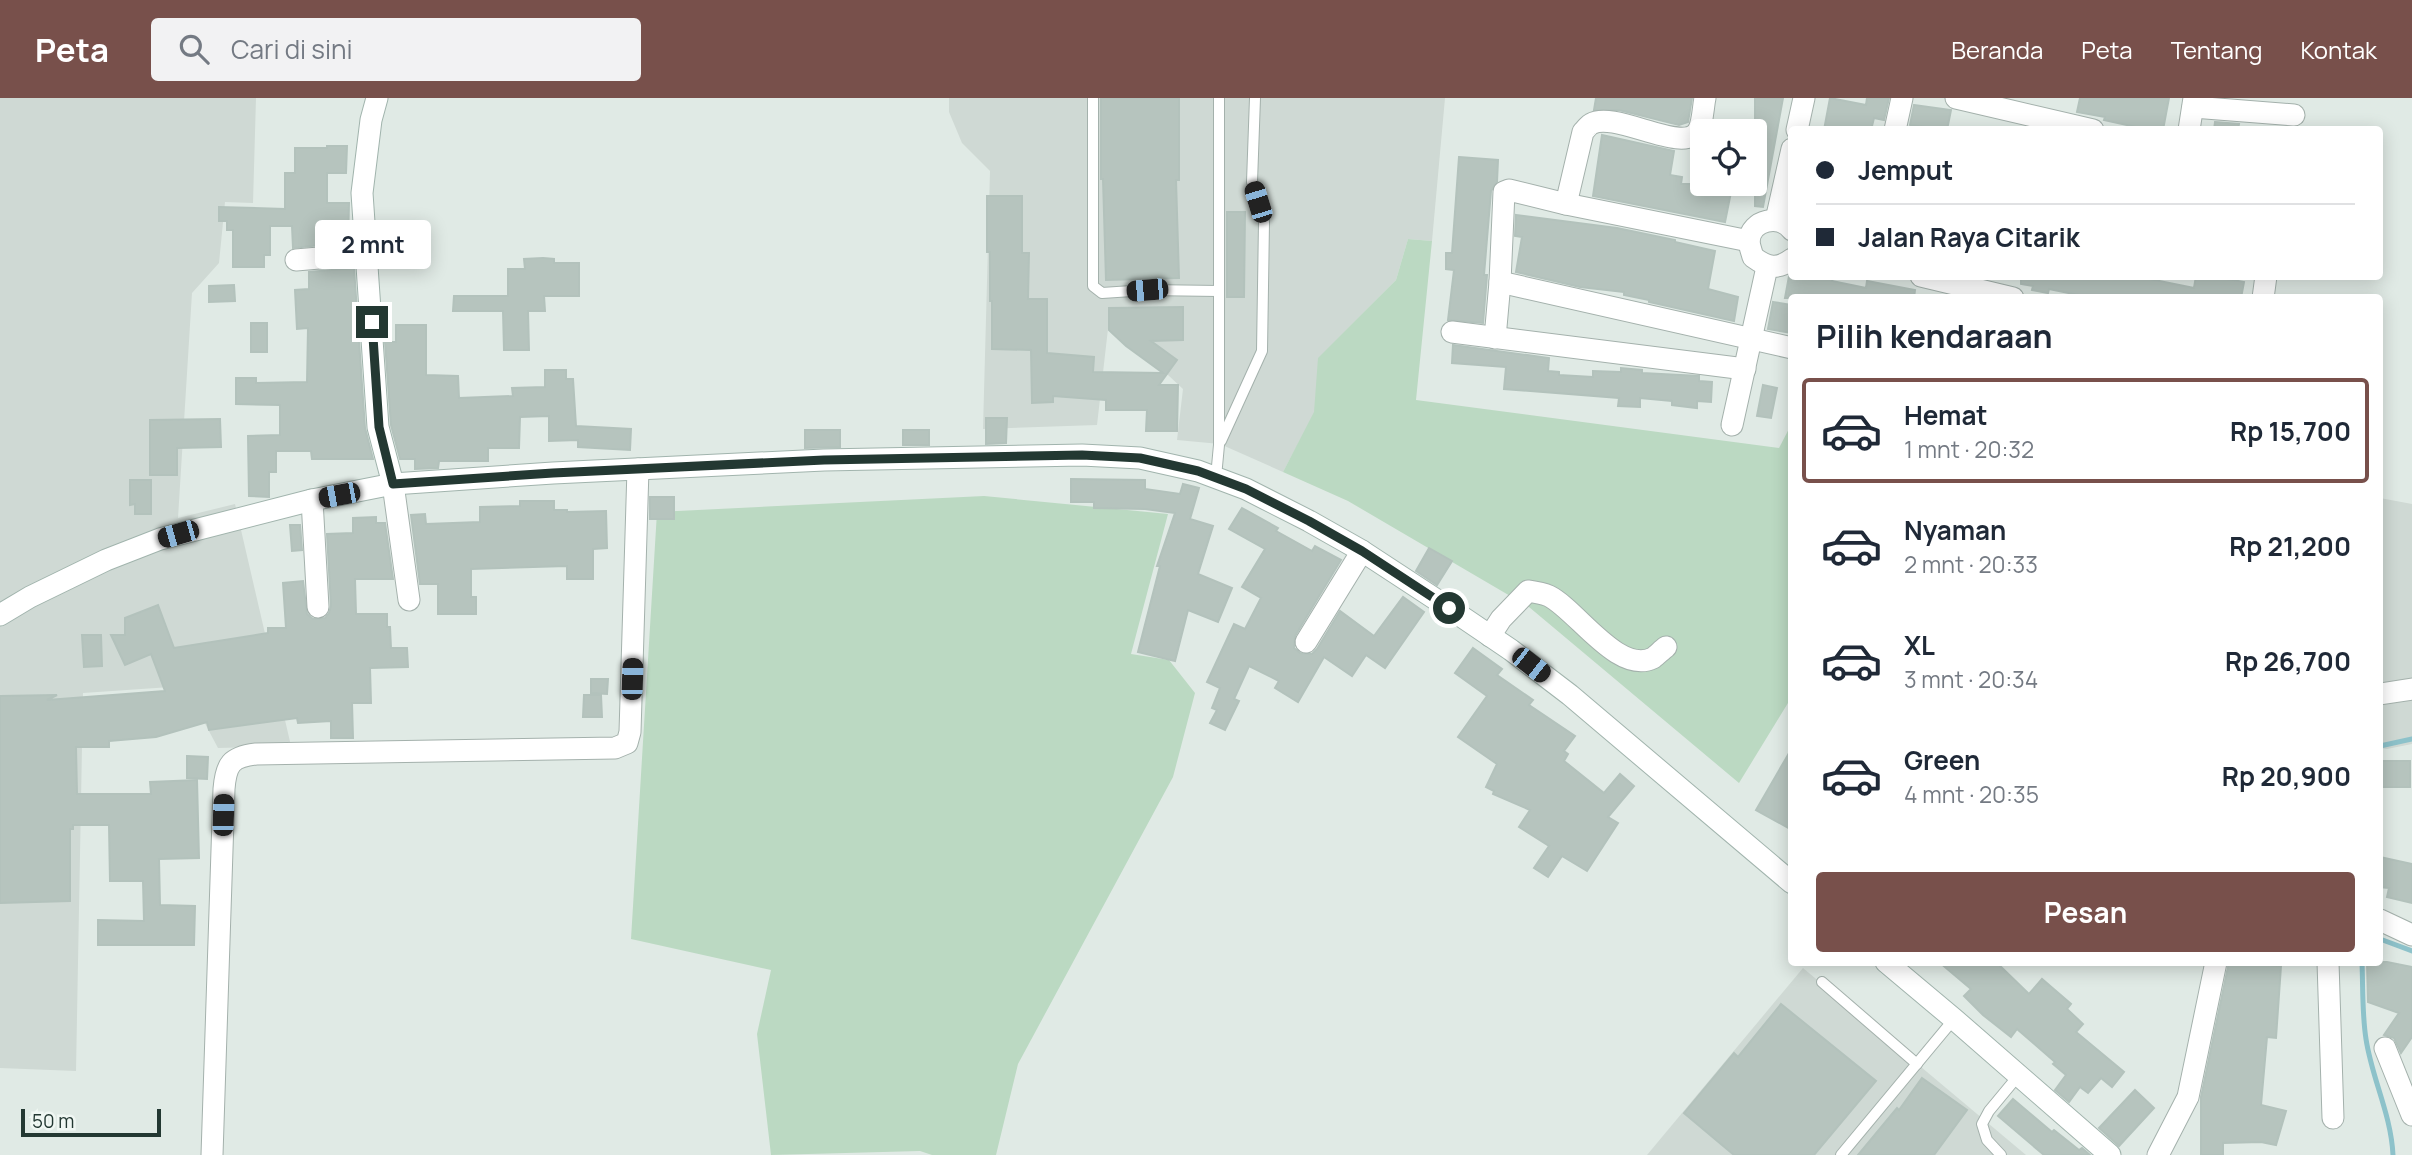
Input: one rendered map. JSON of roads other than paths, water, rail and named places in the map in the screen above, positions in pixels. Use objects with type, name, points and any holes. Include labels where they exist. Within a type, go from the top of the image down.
[{"type":"street","points":[[377,98],[371,120],[362,193],[365,254],[379,427],[393,484],[409,600]]},
{"type":"street","points":[[1566,204],[1583,132],[1590,124],[1601,121],[1678,139],[1690,138],[1698,131],[1705,98]]},
{"type":"street","points":[[1798,126],[1804,98]]},
{"type":"street","points":[[1896,126],[1902,98]]},
{"type":"street","points":[[1956,98],[2075,126]]},
{"type":"street","points":[[2190,126],[2194,102],[2294,114]]},
{"type":"street","points":[[1788,187],[1784,225],[1764,222],[1754,229],[1749,241],[1753,257],[1767,267],[1780,267],[1788,262]]},
{"type":"street","points":[[1494,338],[1500,282],[1504,192],[1514,190],[1566,204],[1749,241]]},
{"type":"street","points":[[296,260],[365,254]]},
{"type":"street","points":[[1732,425],[1767,267]]},
{"type":"street","points":[[1938,280],[1995,294]]},
{"type":"street","points":[[1500,282],[1788,347]]},
{"type":"street","points":[[1452,332],[1745,369]]},
{"type":"street","points":[[0,615],[106,559],[149,543],[312,500],[393,484],[638,469],[935,457],[1082,455],[1140,458],[1216,477],[1309,521],[1362,551],[1490,636],[1570,695],[1788,880]]},
{"type":"street","points":[[212,1155],[224,789],[225,777],[231,763],[243,756],[256,754],[615,748],[627,743],[630,732],[638,469]]},
{"type":"street","points":[[312,500],[318,607]]},
{"type":"street","points":[[1307,642],[1362,551]]},
{"type":"street","points":[[1490,636],[1501,619],[1528,591],[1550,597],[1609,648],[1628,659],[1653,658],[1665,647]]},
{"type":"street","points":[[2383,694],[2412,690]]},
{"type":"street","points":[[2383,921],[2412,934]]},
{"type":"street","points":[[1891,966],[2110,1155]]},
{"type":"street","points":[[2158,1155],[2188,1097],[2215,966]]},
{"type":"street","points":[[2328,966],[2333,1118]]},
{"type":"street","points":[[2385,1048],[2412,1115]]},
{"type":"lane","points":[[1093,98],[1093,286],[1102,293],[1147,290],[1219,291]]},
{"type":"lane","points":[[1216,477],[1219,445],[1219,98]]},
{"type":"lane","points":[[1219,445],[1262,351],[1264,222],[1252,182],[1255,98]]},
{"type":"lane","points":[[1822,982],[1917,1064]]},
{"type":"lane","points":[[1841,1155],[1954,1018]]},
{"type":"lane","points":[[2001,1155],[1987,1140],[1982,1124],[1989,1111],[2018,1076]]},
{"type":"waterway","points":[[2383,745],[2412,739]]},
{"type":"waterway","points":[[2383,940],[2412,951]]},
{"type":"waterway","points":[[2362,966],[2366,1039],[2389,1125],[2393,1155]]}]
